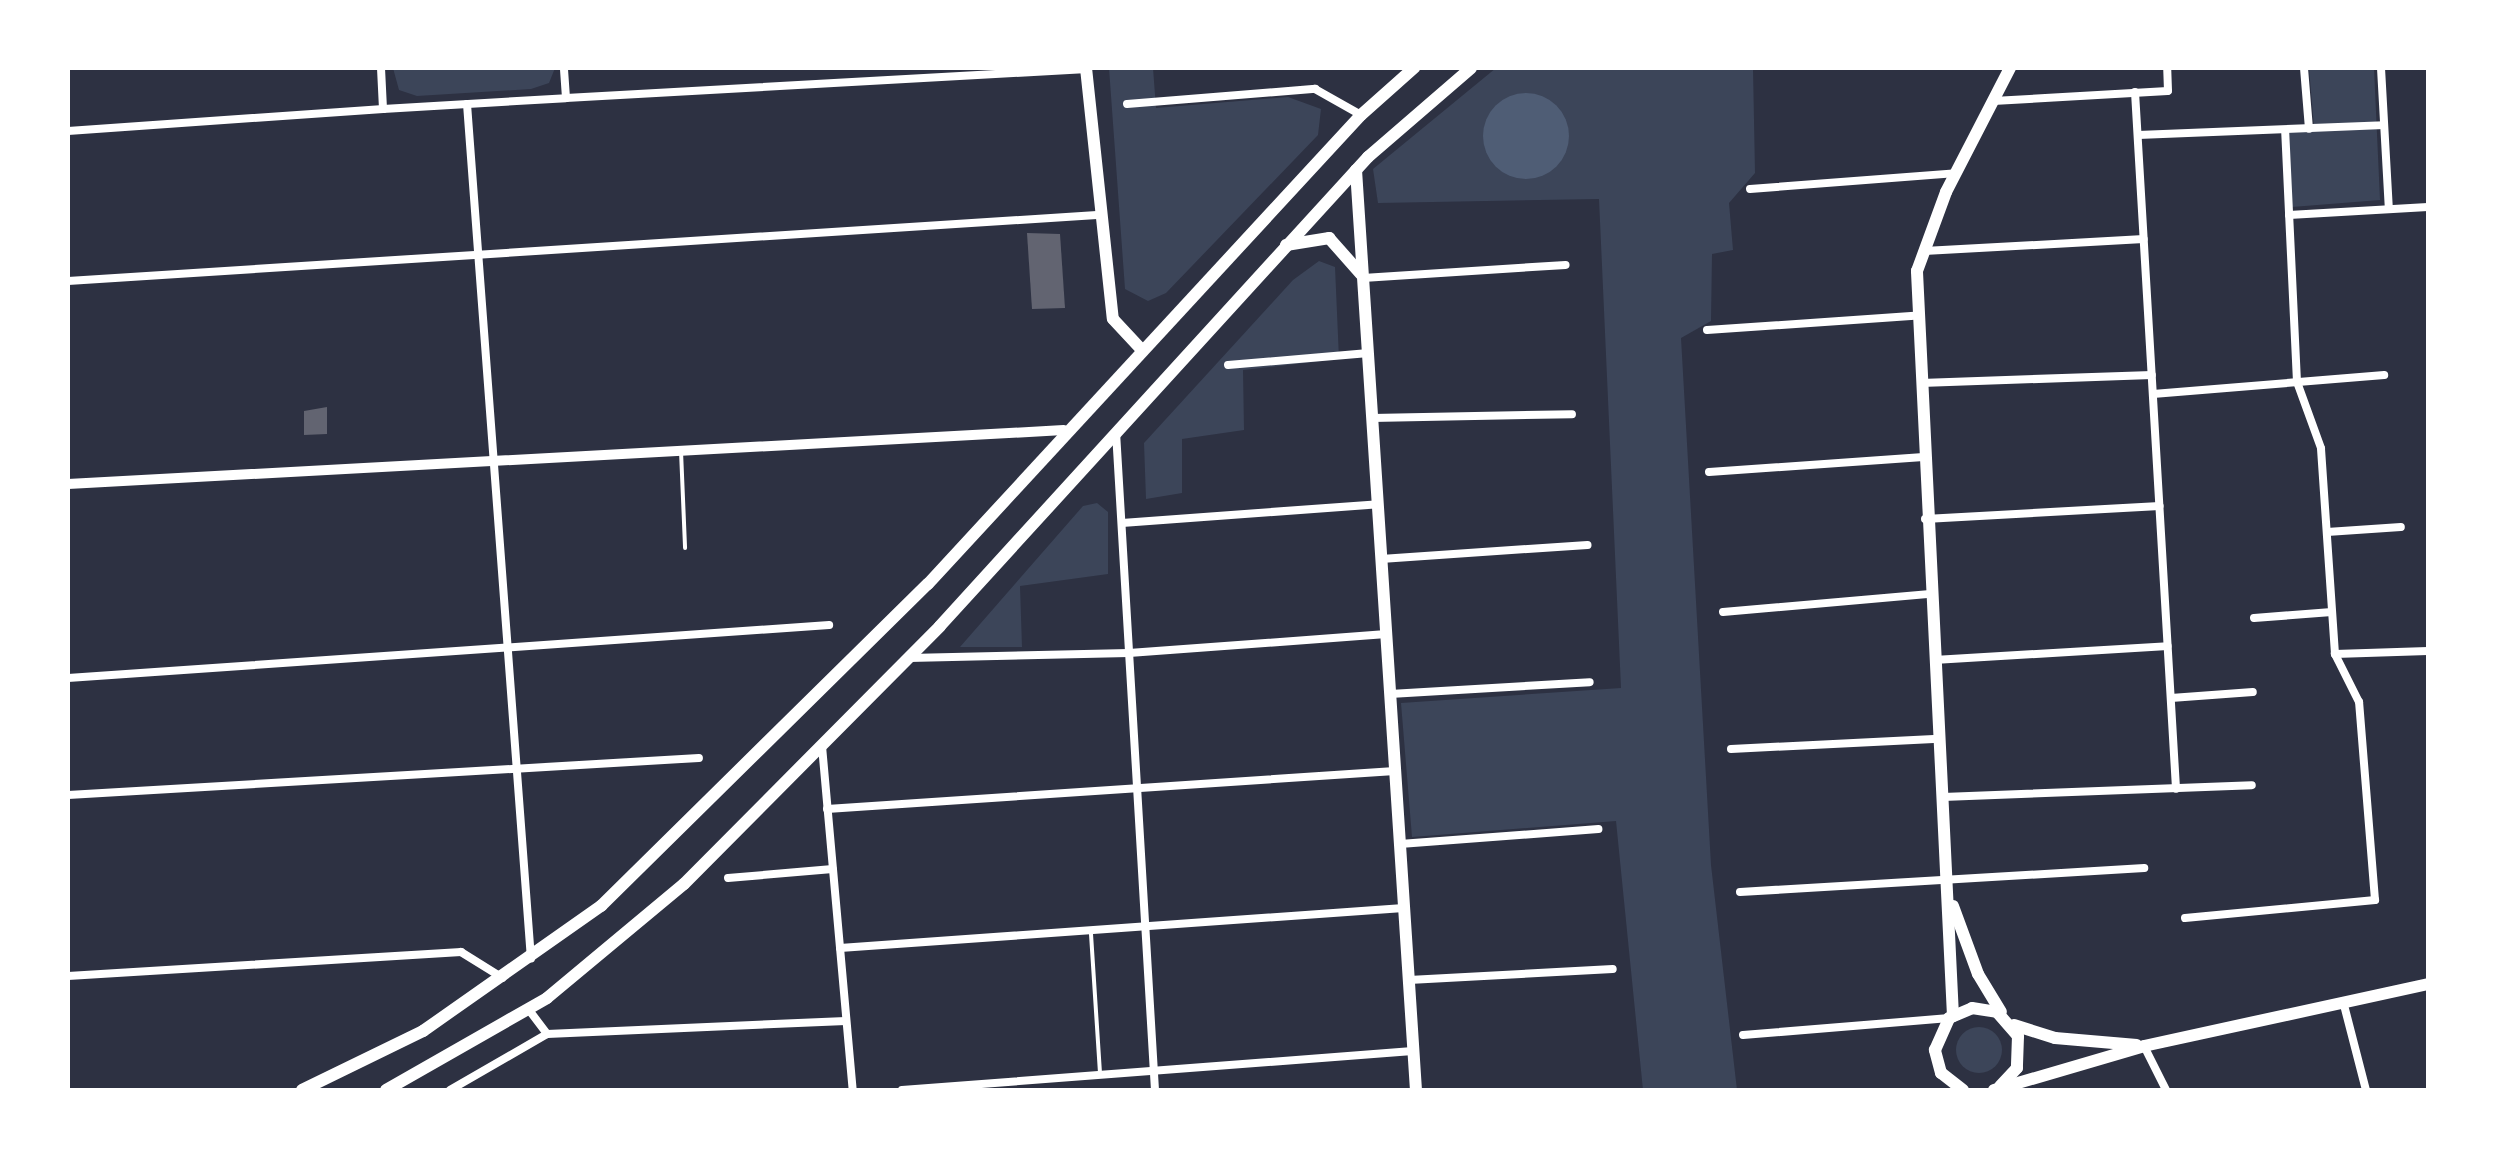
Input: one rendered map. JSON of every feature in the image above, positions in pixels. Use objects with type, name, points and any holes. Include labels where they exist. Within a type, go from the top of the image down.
[{"type":"main road","points":[[386,1090],[529,1010],[684,884],[909,658],[1356,170],[1471,68]]},
{"type":"main road","points":[[1938,1090],[1941,1073],[1935,1050],[1951,1017],[1949,896],[1915,316],[1924,251],[1956,173],[2010,68]]},
{"type":"main road","points":[[1086,69],[1097,215],[1113,319],[1141,349]]},
{"type":"main road","points":[[302,1090],[423,1031],[531,960],[601,906],[734,782],[928,584],[1064,430],[1361,115],[1410,70]]},
{"type":"main road","points":[[1356,170],[1416,1090]]},
{"type":"main road","points":[[1286,245],[1329,238],[1363,278]]},
{"type":"main road","points":[[1949,896],[1978,974],[2007,1020],[2020,1057],[1994,1090]]},
{"type":"main road","points":[[1994,1090],[2144,1046],[2344,1005],[2428,984]]},
{"type":"main road","points":[[1951,1017],[1981,1008],[2029,1034],[2144,1046]]},
{"type":"main road","points":[[1941,1073],[1963,1090]]},
{"type":"street","points":[[381,68],[383,109]]},
{"type":"street","points":[[564,68],[566,98]]},
{"type":"street","points":[[1993,101],[2168,91],[2167,68]]},
{"type":"street","points":[[2304,68],[2309,129]]},
{"type":"street","points":[[2381,68],[2389,209]]},
{"type":"street","points":[[68,131],[383,109],[1086,69]]},
{"type":"street","points":[[1127,104],[1315,89],[1361,115]]},
{"type":"street","points":[[2135,92],[2176,789]]},
{"type":"street","points":[[467,104],[531,960]]},
{"type":"street","points":[[2138,135],[2384,125]]},
{"type":"street","points":[[2185,918],[2375,900],[2359,702],[2335,654],[2321,448],[2297,382],[2285,130]]},
{"type":"street","points":[[1750,189],[1956,173]]},
{"type":"street","points":[[2289,215],[2428,207]]},
{"type":"street","points":[[68,281],[1097,215]]},
{"type":"street","points":[[1924,251],[2144,239]]},
{"type":"street","points":[[1363,278],[1566,265]]},
{"type":"street","points":[[1707,330],[1915,316]]},
{"type":"street","points":[[1228,365],[1368,353]]},
{"type":"street","points":[[1919,383],[2152,375]]},
{"type":"street","points":[[2153,394],[2384,375]]},
{"type":"street","points":[[1372,418],[1572,414]]},
{"type":"street","points":[[68,484],[1064,430]]},
{"type":"street","points":[[1116,432],[1155,1090]]},
{"type":"street","points":[[1709,472],[1923,457]]},
{"type":"street","points":[[1122,523],[1378,504]]},
{"type":"street","points":[[1925,519],[2160,506]]},
{"type":"street","points":[[2327,532],[2401,527]]},
{"type":"street","points":[[1381,559],[1588,545]]},
{"type":"street","points":[[1723,612],[1930,594]]},
{"type":"street","points":[[2254,618],[2332,612]]},
{"type":"street","points":[[68,678],[829,625]]},
{"type":"street","points":[[909,658],[1129,653],[1386,634]]},
{"type":"street","points":[[1934,660],[2168,646]]},
{"type":"street","points":[[2335,654],[2428,651]]},
{"type":"street","points":[[1390,694],[1590,682]]},
{"type":"street","points":[[2171,698],[2253,692]]},
{"type":"street","points":[[1731,749],[1939,739]]},
{"type":"street","points":[[822,746],[853,1090]]},
{"type":"street","points":[[68,795],[516,765],[699,758]]},
{"type":"street","points":[[827,809],[1137,784],[1395,771]]},
{"type":"street","points":[[1943,797],[2252,785]]},
{"type":"street","points":[[1400,844],[1598,829]]},
{"type":"street","points":[[1740,892],[2144,868]]},
{"type":"street","points":[[728,878],[833,869]]},
{"type":"street","points":[[840,948],[1146,931],[1404,908]]},
{"type":"street","points":[[68,976],[461,952],[503,978]]},
{"type":"street","points":[[1409,980],[1613,969]]},
{"type":"street","points":[[2344,1005],[2366,1090]]},
{"type":"street","points":[[529,1010],[547,1034]]},
{"type":"street","points":[[1743,1035],[1951,1017]]},
{"type":"street","points":[[450,1090],[547,1034],[846,1021]]},
{"type":"street","points":[[2144,1046],[2166,1090]]},
{"type":"street","points":[[902,1090],[1413,1051]]},
{"type":"lane","points":[[681,450],[685,548]]},
{"type":"lane","points":[[1091,934],[1100,1075]]},
{"type":"shaded area","points":[[393,68],[555,68],[549,83],[531,89],[417,96],[399,90]]},
{"type":"shaded area","points":[[1109,68],[1153,68],[1156,108],[1288,97],[1321,109],[1318,135],[1166,293],[1148,301],[1125,289]]},
{"type":"shaded area","points":[[1496,68],[1753,68],[1755,173],[1729,203],[1733,250],[1712,254],[1711,321],[1681,338],[1711,865],[1737,1090],[1643,1090],[1616,821],[1412,837],[1401,703],[1621,688],[1599,199],[1378,203],[1373,169]]},
{"type":"shaded area","points":[[2309,68],[2374,68],[2380,200],[2292,207],[2289,128],[2314,126]]},
{"type":"shaded area","points":[[1526,93],[1543,96],[1557,105],[1566,119],[1569,136],[1566,153],[1557,167],[1543,176],[1526,179],[1509,176],[1495,167],[1486,153],[1483,136],[1486,119],[1495,105],[1509,96]]},
{"type":"shaded area","points":[[1319,261],[1335,267],[1339,359],[1243,370],[1244,430],[1182,439],[1182,493],[1146,499],[1144,443],[1293,280]]},
{"type":"shaded area","points":[[1097,503],[1108,512],[1108,574],[1020,586],[1022,647],[960,647],[1083,506]]},
{"type":"shaded area","points":[[1979,1027],[1995,1034],[2002,1050],[1995,1066],[1979,1073],[1963,1066],[1956,1050],[1963,1034]]},
{"type":"building","points":[[1027,233],[1060,234],[1065,308],[1032,309]]},
{"type":"building","points":[[327,407],[327,434],[304,435],[304,411]]}]
